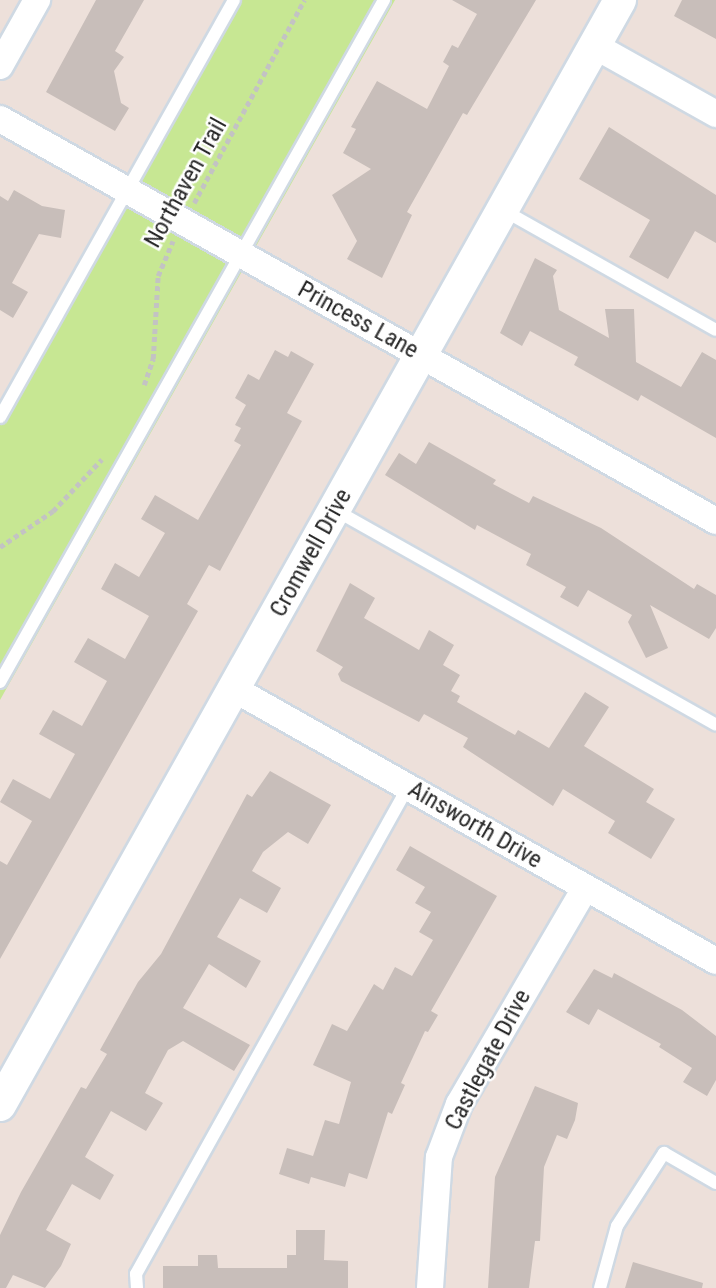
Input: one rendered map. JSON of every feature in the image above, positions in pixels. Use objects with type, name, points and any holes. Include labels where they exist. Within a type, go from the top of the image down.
[{"type":"street","points":[[0,66],[37,0]]},
{"type":"street","name":"Cromwell Drive","points":[[0,1105],[620,0]]},
{"type":"street","points":[[595,46],[716,114]]},
{"type":"street","name":"Princess Lane","points":[[0,119],[716,521]]},
{"type":"street","name":"Ainsworth Drive","points":[[234,689],[716,961]]},
{"type":"street","name":"Castlegate Drive","points":[[430,1288],[439,1157],[459,1104],[585,888]]},
{"type":"lane","points":[[0,417],[234,0]]},
{"type":"lane","points":[[0,682],[384,0]]},
{"type":"lane","points":[[503,209],[716,330]]},
{"type":"lane","points":[[335,510],[716,725]]},
{"type":"lane","points":[[137,1288],[136,1274],[408,787]]},
{"type":"lane","points":[[600,1288],[617,1226],[664,1153],[716,1183]]},
{"type":"path","name":"Northaven Trail","points":[[139,396],[153,359],[158,276],[183,222],[304,0]]},
{"type":"path","points":[[0,547],[53,510],[109,451]]},
{"type":"green space","points":[[237,0],[395,0],[0,700],[0,420]]},
{"type":"building","points":[[96,0],[144,0],[115,51],[124,57],[114,71],[121,103],[129,108],[115,131],[46,92]]},
{"type":"building","points":[[452,0],[536,0],[467,115],[463,113],[407,212],[412,215],[382,278],[347,259],[357,241],[332,195],[371,169],[343,153],[356,129],[351,127],[377,81],[427,109],[449,66],[443,62],[452,45],[458,48],[477,14]]},
{"type":"building","points":[[682,0],[716,0],[716,39],[674,16]]},
{"type":"building","points":[[609,127],[716,195],[716,243],[695,231],[668,279],[629,257],[650,220],[579,179]]},
{"type":"building","points":[[14,190],[42,206],[65,210],[61,238],[39,234],[12,283],[28,292],[13,318],[0,310],[0,196],[8,201]]},
{"type":"building","points":[[535,258],[557,270],[553,276],[559,310],[609,338],[605,309],[634,309],[636,362],[681,387],[702,352],[716,360],[716,438],[641,395],[638,401],[574,365],[578,357],[530,331],[522,346],[500,333]]},
{"type":"building","points":[[275,350],[288,357],[291,351],[314,364],[287,413],[302,421],[220,571],[209,565],[187,604],[198,611],[0,959],[0,861],[7,865],[32,821],[0,802],[13,779],[50,799],[75,754],[39,734],[53,710],[82,726],[107,681],[74,662],[88,638],[125,659],[149,616],[101,589],[115,563],[139,577],[165,533],[141,519],[155,495],[198,520],[241,445],[234,441],[241,428],[235,425],[246,405],[235,398],[248,374],[259,380]]},
{"type":"building","points":[[429,442],[496,480],[493,484],[529,503],[533,496],[601,528],[694,589],[697,584],[716,595],[716,628],[709,639],[650,605],[668,648],[646,658],[628,622],[632,615],[588,590],[578,607],[560,597],[566,587],[526,565],[531,554],[477,525],[475,530],[385,475],[399,453],[416,464]]},
{"type":"building","points":[[350,583],[375,598],[364,618],[419,650],[429,630],[454,645],[443,665],[460,675],[451,691],[460,696],[457,702],[515,735],[518,730],[549,748],[585,692],[609,707],[584,746],[654,789],[646,802],[675,819],[651,859],[608,833],[615,821],[563,789],[553,806],[463,747],[468,738],[424,714],[419,722],[341,681],[338,674],[343,667],[316,651]]},
{"type":"building","points":[[270,771],[331,805],[308,844],[288,832],[263,852],[252,871],[281,888],[267,913],[240,898],[217,937],[261,961],[246,988],[209,964],[183,1008],[250,1045],[234,1071],[183,1041],[168,1050],[145,1093],[163,1103],[146,1131],[111,1111],[85,1157],[114,1175],[100,1200],[72,1184],[46,1230],[71,1244],[61,1266],[45,1288],[13,1275],[6,1288],[0,1288],[0,1235],[21,1192],[81,1087],[86,1089],[107,1054],[100,1050],[138,982],[161,954],[247,794],[252,797]]},
{"type":"building","points":[[410,846],[497,896],[431,1011],[438,1015],[428,1032],[425,1031],[401,1083],[405,1085],[392,1114],[388,1112],[367,1179],[349,1173],[345,1187],[311,1177],[309,1184],[279,1174],[287,1148],[313,1156],[325,1120],[339,1124],[351,1082],[313,1065],[332,1024],[347,1031],[374,984],[383,990],[395,967],[412,976],[433,940],[419,932],[431,912],[415,903],[425,887],[396,870]]},
{"type":"building","points":[[594,969],[612,978],[614,973],[682,1010],[716,1036],[716,1080],[707,1096],[683,1082],[692,1068],[659,1047],[661,1044],[598,1009],[589,1025],[566,1012]]},
{"type":"building","points":[[535,1086],[578,1103],[575,1120],[567,1139],[557,1135],[544,1167],[540,1241],[535,1241],[529,1288],[488,1288],[495,1177]]},
{"type":"building","points":[[296,1230],[325,1230],[324,1260],[348,1261],[348,1288],[163,1288],[163,1266],[198,1266],[198,1255],[217,1255],[218,1268],[287,1268],[287,1255],[296,1255]]},
{"type":"building","points":[[633,1262],[703,1283],[702,1288],[625,1288]]}]
